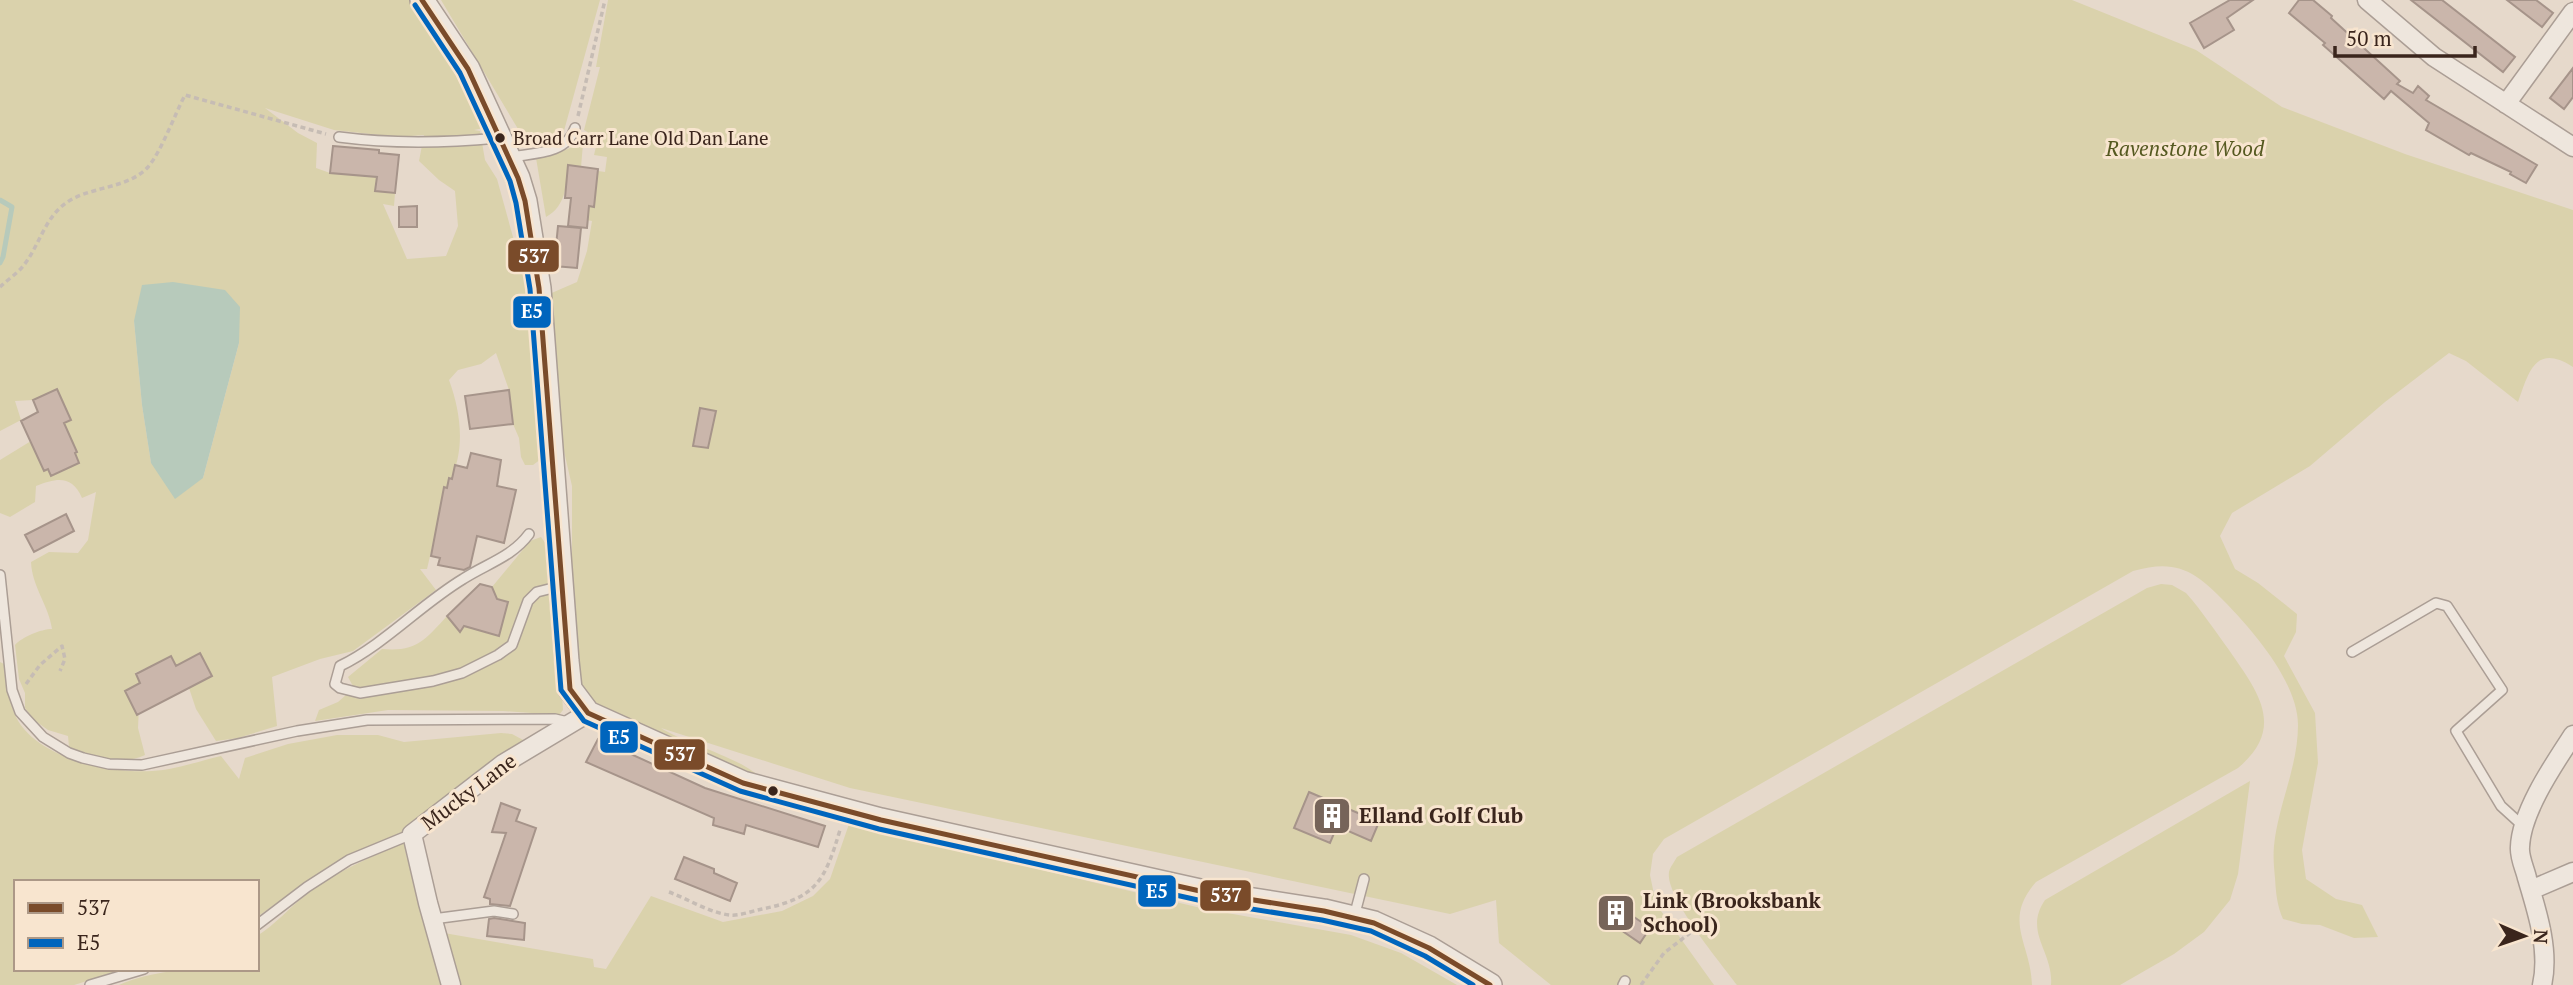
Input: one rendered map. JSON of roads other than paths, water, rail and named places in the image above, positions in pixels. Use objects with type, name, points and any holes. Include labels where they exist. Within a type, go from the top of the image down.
[{"type":"street","points":[[422,0],[468,69],[505,148],[525,201],[539,288],[570,689],[579,718],[743,783],[846,811],[1209,893],[1374,923],[1411,938],[1490,985]]},
{"type":"street","points":[[2367,0],[2434,57],[2573,147]]},
{"type":"street","points":[[2565,0],[2573,6]]},
{"type":"street","points":[[2506,104],[2573,12]]},
{"type":"street","name":"Mucky Lane","points":[[451,985],[412,834],[503,764],[579,718]]},
{"type":"street","points":[[2542,985],[2544,948],[2519,850],[2523,826],[2573,735]]},
{"type":"street","points":[[2530,890],[2573,872]]},
{"type":"lane","points":[[339,137],[380,143],[505,148],[565,145],[575,128]]},
{"type":"lane","points":[[530,534],[508,555],[462,579],[392,632],[340,666],[335,684],[360,693],[433,681],[462,673],[512,645],[528,601],[537,592],[561,586]]},
{"type":"lane","points":[[0,575],[15,700],[20,712],[34,730],[69,753],[98,762],[131,766],[185,757],[297,730],[347,722],[579,718]]},
{"type":"lane","points":[[2352,652],[2436,603],[2447,606],[2502,690],[2456,731],[2501,806],[2523,826]]},
{"type":"lane","points":[[259,923],[307,887],[349,860],[412,834]]},
{"type":"lane","points":[[1354,918],[1364,879]]},
{"type":"lane","points":[[433,919],[494,911],[513,914]]},
{"type":"lane","points":[[90,985],[137,971]]},
{"type":"waterway","points":[[0,200],[12,207],[0,263]]},
{"type":"place","name":"Broad Carr Lane Old Dan Lane","points":[[500,138]]},
{"type":"place","name":"Elland Golf Club","points":[[1332,816]]},
{"type":"place","name":"Link (Brooksbank School)","points":[[1616,913]]},
{"type":"park label","name":"Ravenstone Wood","points":[[2185,149]]}]
